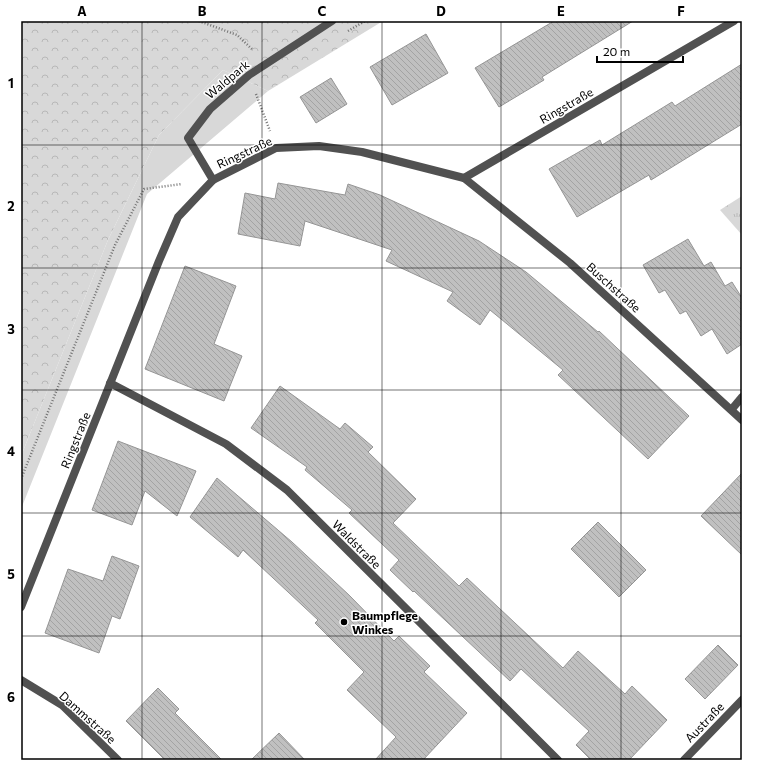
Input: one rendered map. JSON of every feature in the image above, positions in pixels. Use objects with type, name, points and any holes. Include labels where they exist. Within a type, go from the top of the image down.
[{"type":"street","name":"Waldpark","points":[[213,180],[188,138],[210,109],[249,75],[266,62],[332,21]]},
{"type":"street","name":"Ringstraße","points":[[21,607],[110,383],[178,218],[213,180],[276,148],[320,146],[362,152],[464,178],[734,21]]},
{"type":"street","name":"Buschstraße","points":[[464,178],[570,263],[742,420]]},
{"type":"street","name":"Waldstraße","points":[[110,383],[226,444],[287,490],[558,760]]},
{"type":"street","points":[[732,410],[742,397]]},
{"type":"street","name":"Dammstraße","points":[[21,680],[62,705],[118,760]]},
{"type":"street","name":"Austraße","points":[[684,760],[742,700]]},
{"type":"path","points":[[199,21],[237,35],[266,62]]},
{"type":"path","points":[[249,75],[276,148]]},
{"type":"path","points":[[21,480],[115,245],[144,189],[213,180]]},
{"type":"green space","points":[[21,21],[383,21],[268,91],[223,70],[159,135],[108,240],[21,456]]},
{"type":"green space","points":[[223,70],[268,91],[147,194],[21,509],[21,456],[108,240],[159,135]]},
{"type":"green space","points":[[742,196],[742,235],[720,210]]},
{"type":"building","points":[[554,21],[633,21],[542,77],[544,80],[499,107],[475,68]]},
{"type":"building","points":[[426,34],[448,73],[392,105],[370,67]]},
{"type":"building","points":[[742,64],[742,124],[651,180],[649,175],[577,217],[549,169],[600,140],[602,145],[672,102],[675,106]]},
{"type":"building","points":[[331,78],[347,104],[316,123],[300,97]]},
{"type":"building","points":[[278,183],[345,195],[348,184],[380,195],[479,241],[526,272],[598,332],[599,331],[689,416],[648,459],[558,375],[563,370],[490,310],[480,325],[447,301],[453,292],[386,261],[392,250],[305,221],[300,246],[238,234],[245,193],[275,199]]},
{"type":"building","points":[[688,239],[704,266],[711,262],[725,286],[732,282],[742,298],[742,344],[727,354],[712,329],[701,336],[686,311],[680,314],[665,290],[659,293],[643,265]]},
{"type":"building","points":[[185,266],[236,286],[214,344],[242,356],[224,401],[145,369]]},
{"type":"building","points":[[280,386],[340,429],[345,423],[373,447],[368,452],[416,499],[393,523],[459,586],[467,578],[563,668],[578,651],[625,694],[632,686],[667,720],[629,760],[591,760],[576,745],[589,731],[521,669],[510,681],[390,570],[399,560],[349,513],[352,510],[305,470],[307,467],[251,428]]},
{"type":"building","points":[[118,441],[196,471],[177,516],[145,491],[132,525],[92,510]]},
{"type":"building","points":[[742,473],[742,555],[701,516]]},
{"type":"building","points":[[217,478],[292,542],[349,595],[394,641],[399,636],[430,666],[424,672],[467,713],[423,760],[375,760],[396,737],[347,690],[364,672],[315,623],[318,620],[243,550],[238,557],[190,517]]},
{"type":"building","points":[[598,522],[646,570],[619,597],[571,549]]},
{"type":"building","points":[[112,556],[139,566],[120,619],[112,616],[99,653],[45,633],[68,569],[103,581]]},
{"type":"building","points":[[718,645],[738,665],[705,699],[685,679]]},
{"type":"building","points":[[158,688],[179,709],[175,713],[222,760],[165,760],[126,721]]},
{"type":"building","points":[[279,733],[305,760],[251,760]]},
{"type":"place","name":"Baumpflege Winkes","points":[[344,622]]}]
